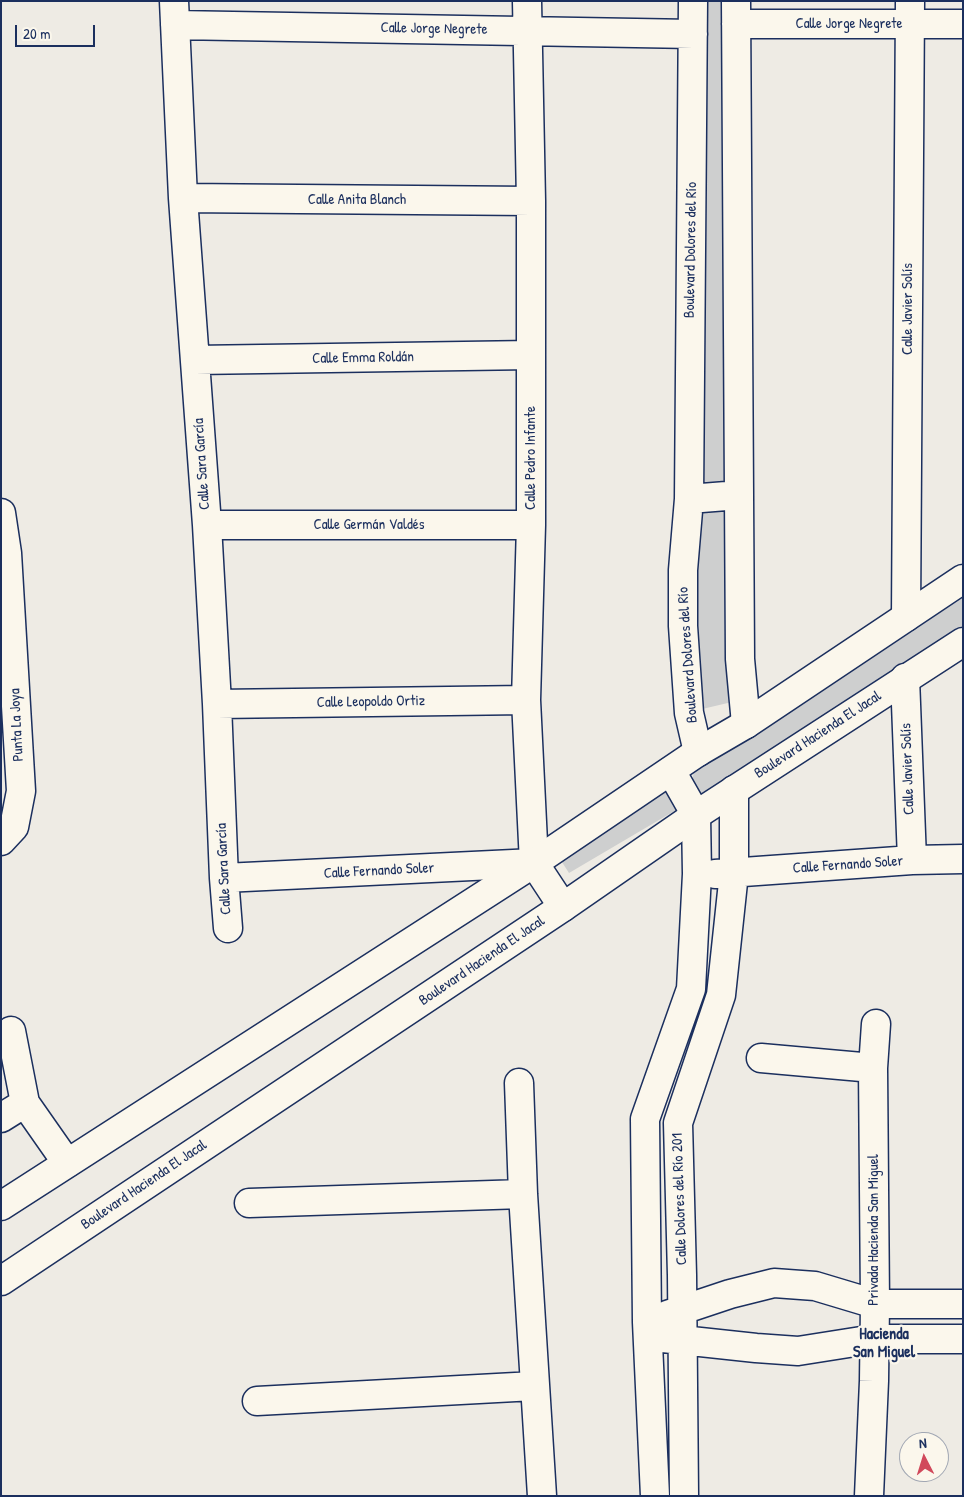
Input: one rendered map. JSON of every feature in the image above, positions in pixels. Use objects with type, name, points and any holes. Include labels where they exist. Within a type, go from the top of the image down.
[{"type":"street","name":"Calle Pedro Infante","points":[[527,1],[532,355],[531,525],[526,700],[534,864]]},
{"type":"street","name":"Boulevard Dolores del Río","points":[[693,1],[689,499],[684,570],[683,626],[689,713],[698,752]]},
{"type":"street","name":"Calle Jorge Negrete","points":[[736,13],[910,12],[963,24]]},
{"type":"street","name":"Calle Javier Solís","points":[[906,617],[910,12]]},
{"type":"street","name":"Calle Jorge Negrete","points":[[174,13],[527,31],[693,34]]},
{"type":"street","name":"Calle Sara García","points":[[174,13],[183,198],[207,525],[228,928]]},
{"type":"street","points":[[736,13],[740,659],[746,724]]},
{"type":"street","name":"Calle Anita Blanch","points":[[183,198],[531,201]]},
{"type":"street","name":"Calle Emma Roldán","points":[[195,360],[532,355]]},
{"type":"street","points":[[689,499],[739,495]]},
{"type":"street","name":"Punta La Joya","points":[[1,514],[7,553],[21,791],[14,827],[1,841]]},
{"type":"street","name":"Calle Germán Valdés","points":[[207,525],[531,525]]},
{"type":"street","points":[[1,1206],[534,864],[698,752],[746,724],[963,579]]},
{"type":"street","name":"Boulevard Hacienda El Jacal","points":[[1,1281],[563,907],[696,815],[963,642]]},
{"type":"street","name":"Calle Javier Solís","points":[[905,678],[912,860]]},
{"type":"street","name":"Calle Leopoldo Ortiz","points":[[217,704],[526,700]]},
{"type":"street","points":[[655,1496],[647,1329],[645,1119],[691,989],[697,874],[696,815],[671,771]]},
{"type":"street","name":"Calle Dolores del Río 201","points":[[684,1496],[678,1123],[721,995],[734,873],[734,790]]},
{"type":"street","name":"Calle Fernando Soler","points":[[697,874],[912,860],[963,859]]},
{"type":"street","points":[[534,864],[563,907]]},
{"type":"street","name":"Calle Fernando Soler","points":[[224,878],[534,864]]},
{"type":"street","name":"Privada Hacienda San Miguel","points":[[870,1496],[875,1304],[873,1068],[876,1024]]},
{"type":"street","points":[[11,1031],[25,1103],[67,1163]]},
{"type":"street","points":[[761,1058],[873,1068]]},
{"type":"street","points":[[519,1083],[523,1194],[542,1496]]},
{"type":"street","points":[[1,1118],[25,1103]]},
{"type":"street","points":[[249,1202],[523,1194]]},
{"type":"street","points":[[647,1329],[682,1310],[730,1294],[774,1283],[815,1286],[875,1304],[963,1304]]},
{"type":"street","points":[[647,1329],[682,1339],[798,1351],[874,1339],[963,1339]]},
{"type":"street","points":[[257,1401],[534,1386]]},
{"type":"shaded area","points":[[696,1],[730,1],[732,702],[698,710],[695,564]]},
{"type":"shaded area","points":[[963,598],[963,627],[697,798],[691,796],[694,768]]},
{"type":"shaded area","points":[[674,782],[672,802],[676,810],[569,873],[560,859]]},
{"type":"district","name":"Hacienda San Miguel","points":[[884,1344]]}]
